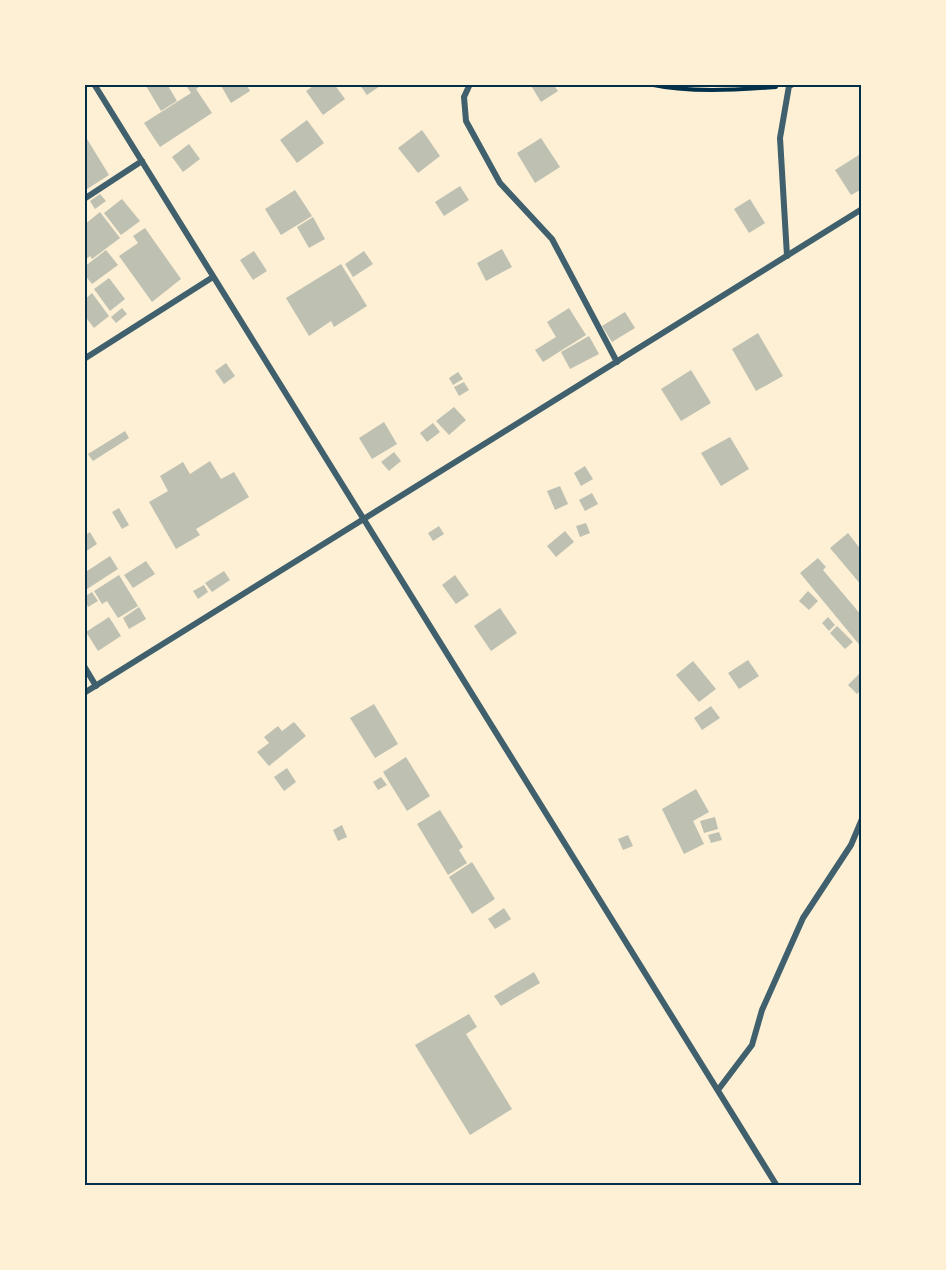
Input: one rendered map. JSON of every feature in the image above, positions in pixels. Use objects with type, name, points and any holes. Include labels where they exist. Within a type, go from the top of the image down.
[{"type":"street","points":[[94,84],[777,1186]]},
{"type":"street","points":[[470,84],[464,97],[466,120],[500,183],[552,239],[617,362]]},
{"type":"street","points":[[787,256],[780,138],[791,85]]},
{"type":"street","points":[[84,199],[142,161]]},
{"type":"street","points":[[84,693],[862,209]]},
{"type":"street","points":[[84,358],[213,277]]},
{"type":"street","points":[[84,666],[96,686]]},
{"type":"street","points":[[718,1090],[752,1045],[762,1010],[804,918],[851,845],[862,819]]},
{"type":"path","points":[[648,84],[669,89],[734,90],[791,85]]},
{"type":"building","points":[[167,84],[177,101],[161,111],[146,86]]},
{"type":"building","points":[[185,84],[203,84],[196,89],[212,113],[160,147],[144,123],[191,93]]},
{"type":"building","points":[[220,84],[246,84],[250,91],[231,103]]},
{"type":"building","points":[[316,84],[334,84],[345,99],[323,115],[306,91]]},
{"type":"building","points":[[359,84],[383,84],[367,95]]},
{"type":"building","points":[[530,84],[553,84],[558,91],[541,102]]},
{"type":"building","points":[[307,120],[324,143],[297,163],[280,140]]},
{"type":"building","points":[[422,130],[440,156],[418,173],[398,148]]},
{"type":"building","points":[[84,134],[109,175],[84,191]]},
{"type":"building","points":[[541,138],[560,167],[535,183],[517,153]]},
{"type":"building","points":[[189,144],[200,159],[183,172],[172,157]]},
{"type":"building","points":[[862,153],[862,189],[851,195],[835,170]]},
{"type":"building","points":[[460,186],[469,200],[444,216],[435,202]]},
{"type":"building","points":[[295,190],[312,216],[281,235],[265,209]]},
{"type":"building","points":[[100,194],[106,201],[95,209],[90,201]]},
{"type":"building","points":[[122,199],[140,221],[121,235],[104,213]]},
{"type":"building","points":[[750,199],[765,223],[749,233],[734,209]]},
{"type":"building","points":[[100,212],[120,238],[92,259],[90,256],[84,261],[84,225]]},
{"type":"building","points":[[313,217],[325,239],[309,248],[297,227]]},
{"type":"building","points":[[145,228],[181,279],[152,302],[119,256],[138,243],[133,236]]},
{"type":"building","points":[[502,249],[512,267],[486,281],[477,263]]},
{"type":"building","points":[[106,250],[118,265],[92,284],[84,274],[84,267]]},
{"type":"building","points":[[254,251],[267,271],[253,280],[240,260]]},
{"type":"building","points":[[364,251],[373,264],[353,277],[345,264]]},
{"type":"building","points":[[341,264],[367,306],[334,327],[331,321],[309,336],[286,298]]},
{"type":"building","points":[[109,278],[125,299],[110,311],[94,289]]},
{"type":"building","points":[[92,293],[109,316],[94,328],[84,315],[84,300]]},
{"type":"building","points":[[122,308],[127,314],[116,323],[111,317]]},
{"type":"building","points":[[569,308],[586,335],[543,362],[535,350],[556,337],[547,322]]},
{"type":"building","points":[[625,312],[635,328],[612,342],[602,326]]},
{"type":"building","points":[[758,333],[783,376],[756,391],[732,349]]},
{"type":"building","points":[[589,336],[599,354],[570,369],[561,352]]},
{"type":"building","points":[[226,363],[235,376],[224,384],[215,371]]},
{"type":"building","points":[[691,370],[711,403],[681,421],[661,389]]},
{"type":"building","points":[[458,372],[463,379],[453,385],[449,378]]},
{"type":"building","points":[[464,382],[469,390],[459,396],[454,387]]},
{"type":"building","points":[[454,407],[466,420],[449,435],[436,421]]},
{"type":"building","points":[[384,422],[397,444],[372,459],[359,438]]},
{"type":"building","points":[[433,423],[440,432],[427,442],[420,433]]},
{"type":"building","points":[[125,431],[129,438],[93,461],[88,454]]},
{"type":"building","points":[[730,437],[749,469],[721,486],[701,453]]},
{"type":"building","points":[[394,452],[401,461],[389,471],[381,462]]},
{"type":"building","points":[[210,461],[221,479],[234,472],[249,497],[196,529],[200,535],[176,549],[149,502],[168,491],[160,476],[183,462],[190,474]]},
{"type":"building","points":[[585,466],[593,479],[581,486],[574,473]]},
{"type":"building","points":[[560,486],[568,504],[555,510],[547,491]]},
{"type":"building","points":[[592,493],[598,504],[585,511],[579,500]]},
{"type":"building","points":[[119,508],[129,525],[122,529],[112,512]]},
{"type":"building","points":[[586,523],[590,533],[580,537],[576,526]]},
{"type":"building","points":[[439,526],[444,534],[433,541],[428,533]]},
{"type":"building","points":[[565,531],[574,542],[556,557],[547,546]]},
{"type":"building","points":[[90,532],[97,544],[85,552],[84,536]]},
{"type":"building","points":[[848,533],[862,551],[862,586],[830,548]]},
{"type":"building","points":[[110,556],[118,569],[84,591],[84,573]]},
{"type":"building","points":[[818,558],[826,567],[823,570],[862,616],[862,648],[800,573]]},
{"type":"building","points":[[146,561],[155,574],[133,588],[124,575]]},
{"type":"building","points":[[224,571],[230,580],[212,592],[205,583]]},
{"type":"building","points":[[119,575],[138,606],[118,618],[107,601],[102,604],[94,591]]},
{"type":"building","points":[[455,575],[469,595],[456,604],[442,585]]},
{"type":"building","points":[[204,585],[208,592],[198,599],[193,591]]},
{"type":"building","points":[[808,591],[818,601],[809,610],[799,601]]},
{"type":"building","points":[[92,592],[98,601],[88,607],[84,597]]},
{"type":"building","points":[[139,607],[146,619],[129,629],[123,618]]},
{"type":"building","points":[[500,608],[517,633],[491,651],[474,626]]},
{"type":"building","points":[[109,617],[121,636],[98,651],[86,632]]},
{"type":"building","points":[[828,617],[835,625],[829,631],[822,623]]},
{"type":"building","points":[[837,626],[853,642],[845,649],[830,633]]},
{"type":"building","points":[[748,660],[759,676],[739,689],[728,673]]},
{"type":"building","points":[[693,661],[716,689],[699,702],[676,675]]},
{"type":"building","points":[[860,673],[862,689],[857,694],[848,685]]},
{"type":"building","points":[[374,704],[398,744],[375,758],[350,718]]},
{"type":"building","points":[[711,706],[720,718],[702,730],[694,718]]},
{"type":"building","points":[[294,722],[306,736],[269,766],[257,752],[269,743],[264,737],[278,726],[282,731]]},
{"type":"building","points":[[406,757],[430,796],[407,811],[383,772]]},
{"type":"building","points":[[287,768],[296,782],[284,791],[274,777]]},
{"type":"building","points":[[381,777],[387,785],[378,790],[373,782]]},
{"type":"building","points":[[696,789],[709,812],[693,821],[704,844],[684,854],[662,809]]},
{"type":"building","points":[[440,810],[463,847],[459,850],[467,863],[448,875],[417,824]]},
{"type":"building","points":[[715,817],[718,829],[704,833],[700,821]]},
{"type":"building","points":[[342,825],[347,837],[338,841],[333,830]]},
{"type":"building","points":[[719,832],[722,840],[711,843],[708,835]]},
{"type":"building","points":[[628,835],[633,846],[623,850],[618,839]]},
{"type":"building","points":[[472,862],[495,899],[472,914],[449,877]]},
{"type":"building","points":[[504,908],[511,919],[495,929],[488,919]]},
{"type":"building","points":[[534,972],[540,983],[501,1006],[494,996]]},
{"type":"building","points":[[469,1014],[477,1027],[466,1034],[512,1109],[470,1135],[415,1045]]}]
